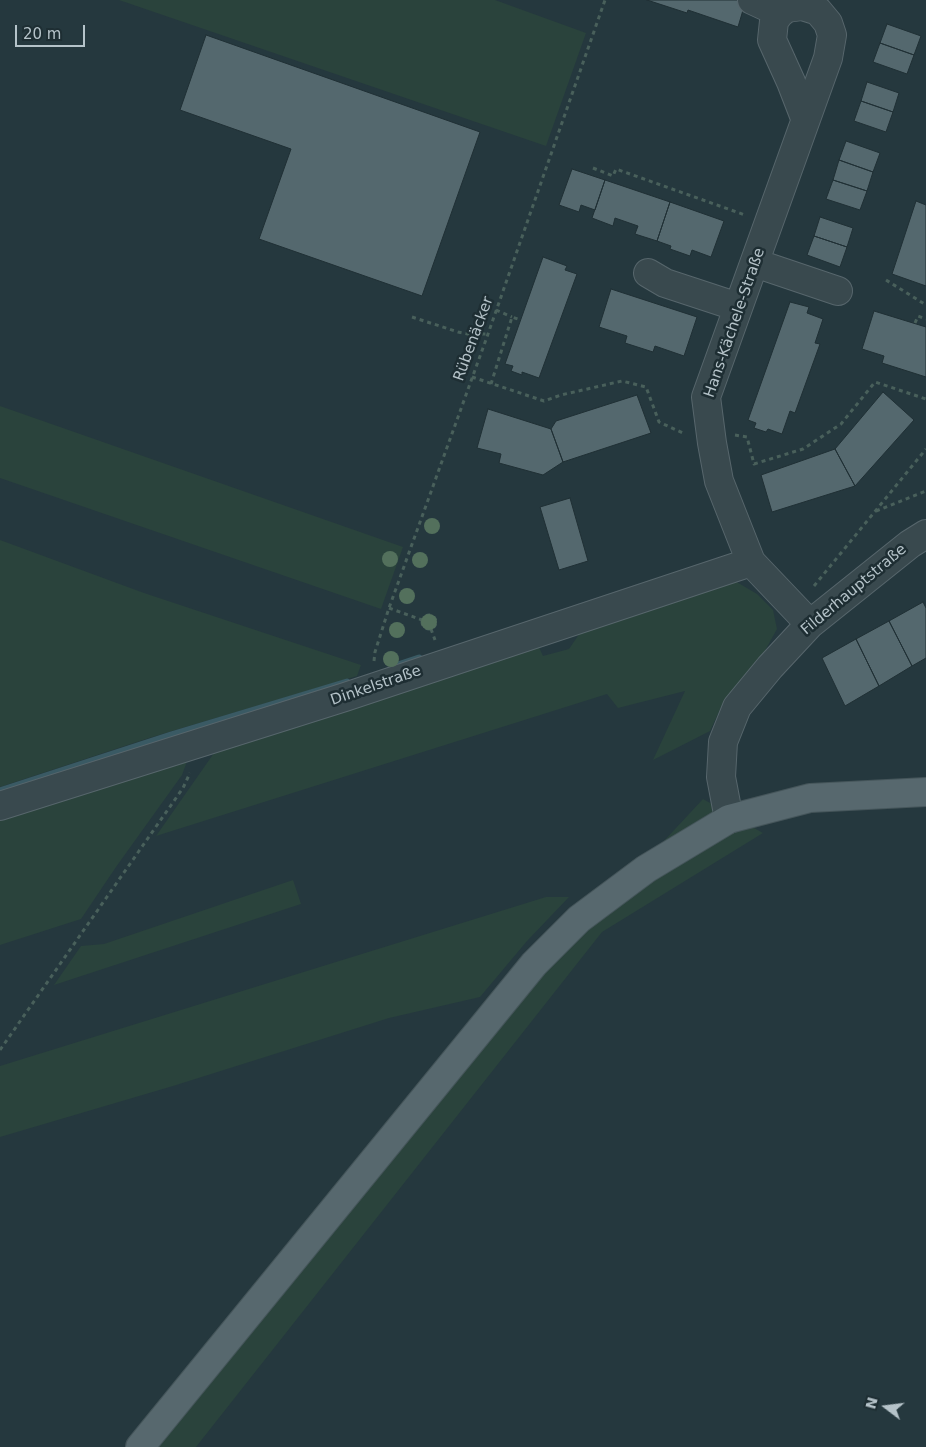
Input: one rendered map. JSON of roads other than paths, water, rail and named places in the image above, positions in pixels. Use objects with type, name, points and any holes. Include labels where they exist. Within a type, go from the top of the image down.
[{"type":"main road","points":[[140,1447],[534,964],[579,919],[646,869],[729,819],[810,798],[926,792]]},
{"type":"street","points":[[752,0],[780,13],[774,21],[772,40],[805,118]]},
{"type":"street","name":"Hans-Kächele-Straße","points":[[780,13],[787,8],[802,6],[818,11],[828,22],[832,35],[828,58],[706,397],[719,481],[751,562],[810,624]]},
{"type":"street","points":[[754,263],[838,291]]},
{"type":"street","points":[[648,273],[665,282],[738,307]]},
{"type":"street","name":"Filderhauptstraße","points":[[729,819],[722,777],[723,742],[737,707],[770,667],[810,624],[910,544],[926,534]]},
{"type":"street","name":"Dinkelstraße","points":[[0,806],[344,697],[493,636],[751,562]]},
{"type":"waterway","points":[[398,665],[419,658]]},
{"type":"waterway","points":[[0,791],[171,735],[347,682]]}]
